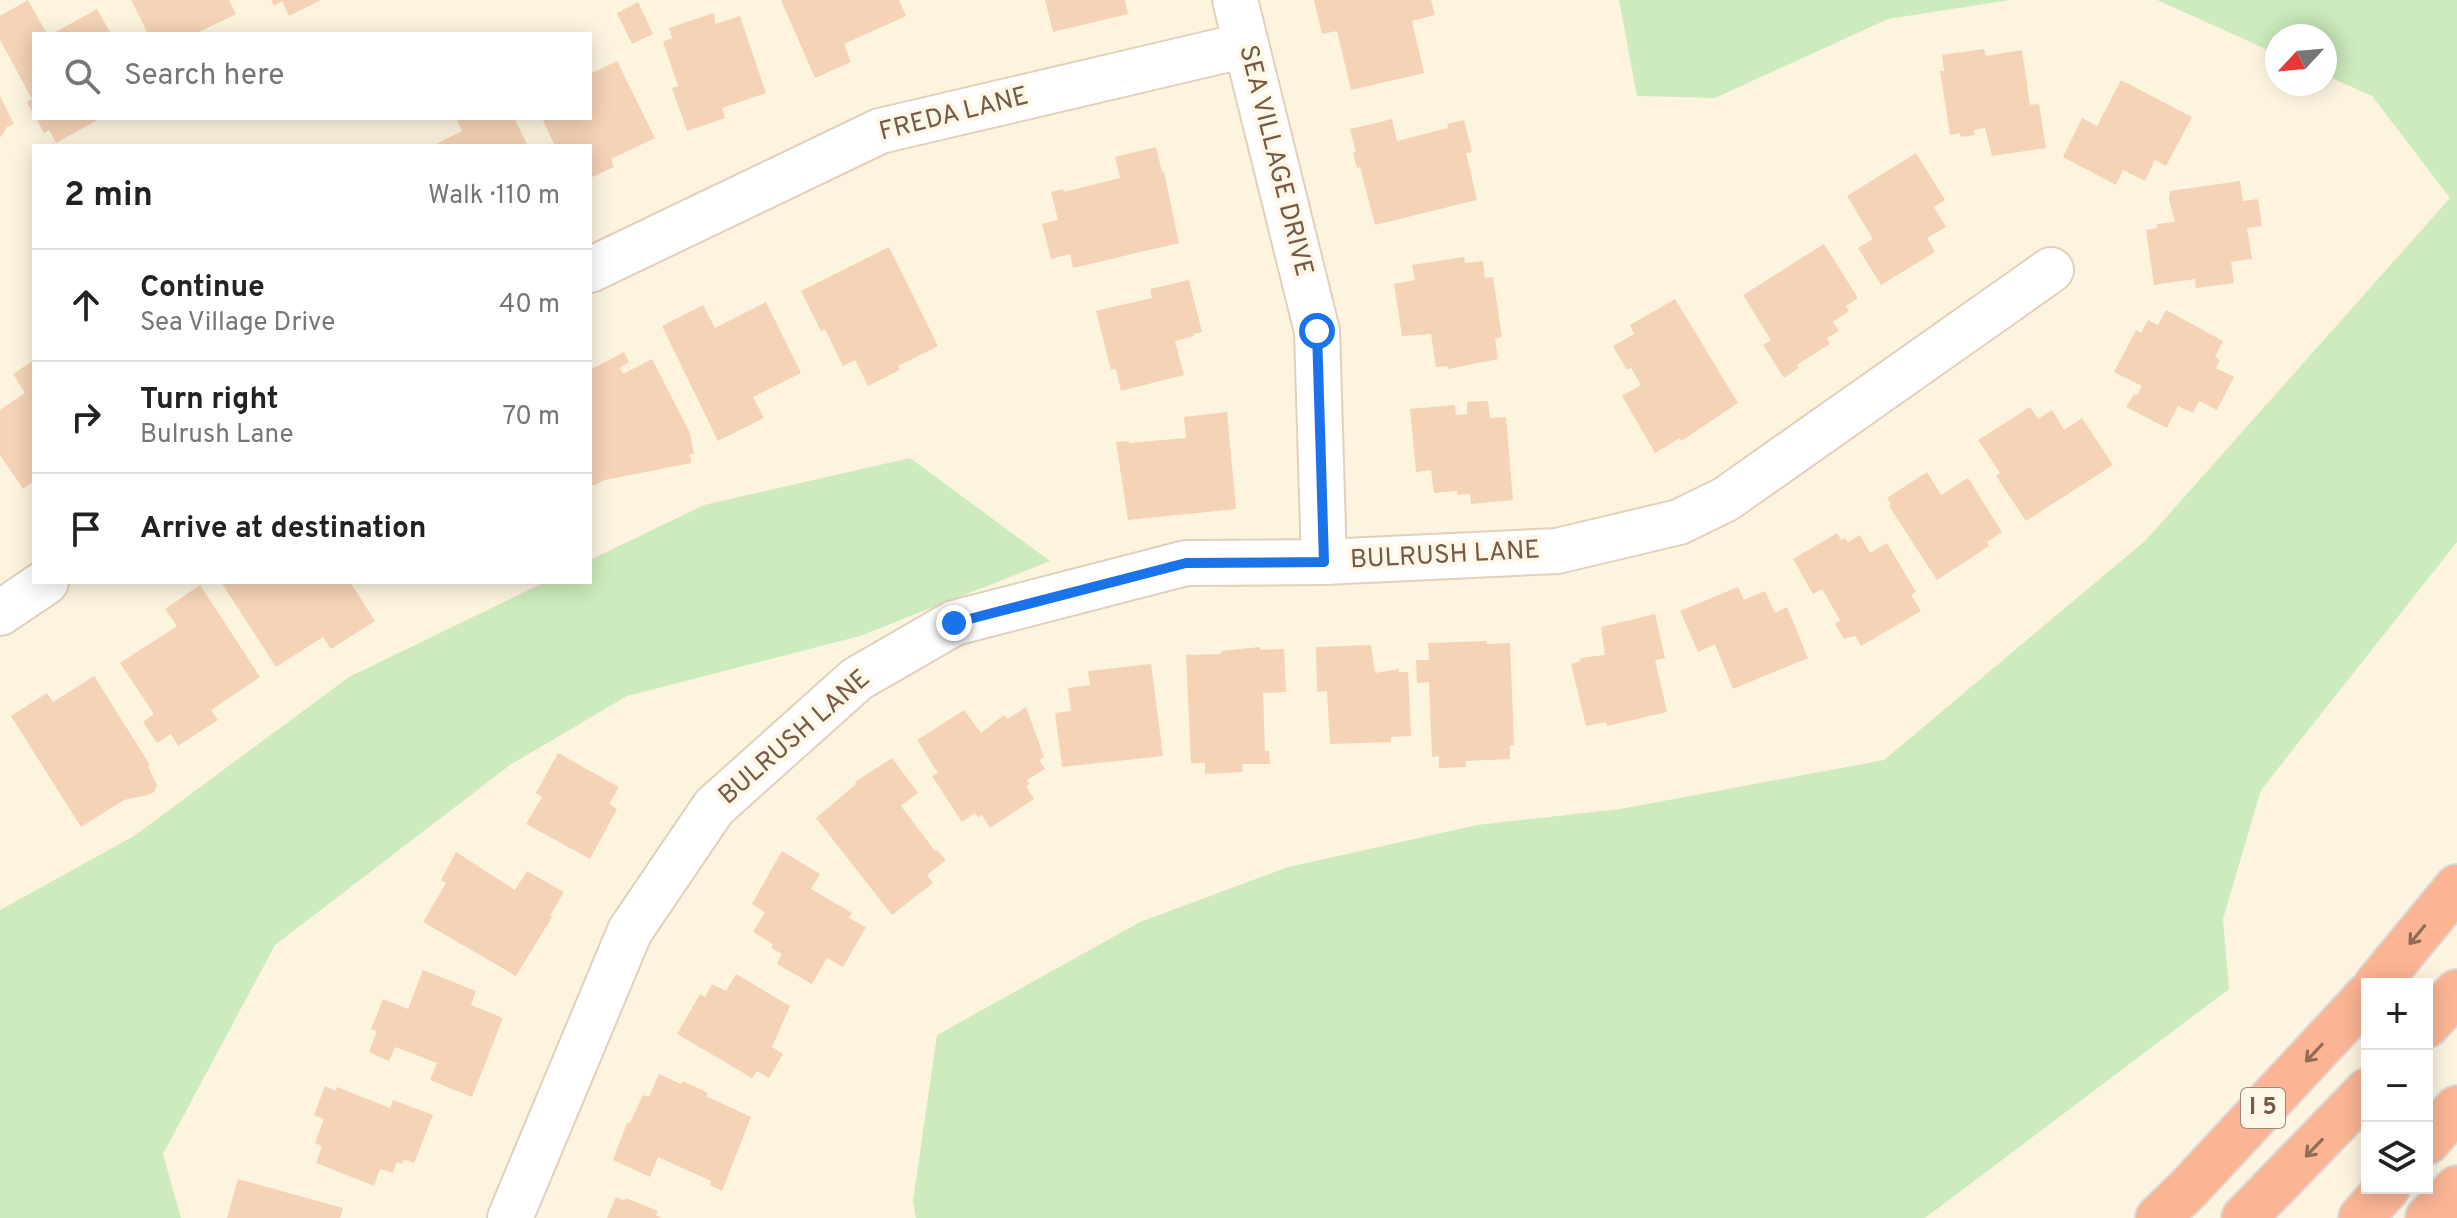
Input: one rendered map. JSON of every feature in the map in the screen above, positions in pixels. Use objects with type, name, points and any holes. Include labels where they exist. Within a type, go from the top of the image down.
[{"type":"highway","points":[[2382,978],[2457,887]]},
{"type":"highway","points":[[2433,1018],[2457,992]]},
{"type":"highway","name":"I 5","points":[[2158,1218],[2200,1177],[2361,1003]]},
{"type":"highway","points":[[2244,1218],[2361,1097]]},
{"type":"highway","points":[[2433,1135],[2457,1108]]},
{"type":"highway","points":[[2428,1218],[2457,1188]]},
{"type":"highway","points":[[2361,1218],[2382,1194]]},
{"type":"street","name":"SEA VILLAGE DRIVE","points":[[1235,0],[1317,331],[1324,562]]},
{"type":"street","name":"FREDA LANE","points":[[592,269],[880,131],[1246,45]]},
{"type":"street","name":"BULRUSH LANE","points":[[510,1218],[630,931],[714,807],[857,679],[954,623],[1186,563],[1324,562],[1557,551],[1679,522],[1726,499],[2051,270]]},
{"type":"street","points":[[0,613],[43,584]]},
{"type":"green space","points":[[1619,0],[2010,0],[1888,19],[1715,98],[1637,96]]},
{"type":"green space","points":[[2157,0],[2457,0],[2457,542],[2261,790],[2223,919],[2229,989],[1925,1218],[916,1218],[913,1201],[937,1035],[1140,922],[1288,867],[1477,825],[1620,809],[1884,760],[2146,540],[2450,198],[2372,96],[2337,80],[2337,24],[2265,24],[2265,49]]},
{"type":"green space","points":[[910,458],[1050,561],[860,636],[627,696],[510,765],[275,945],[163,1154],[181,1218],[0,1218],[0,910],[134,836],[349,677],[541,584],[592,584],[592,559],[704,505]]},
{"type":"building","points":[[28,0],[46,32],[32,32],[32,99],[0,40],[0,16]]},
{"type":"building","points":[[131,0],[229,0],[236,14],[199,32],[147,32]]},
{"type":"building","points":[[271,0],[321,0],[289,16],[282,1],[274,6]]},
{"type":"building","points":[[781,0],[899,0],[906,16],[844,44],[851,62],[815,78]]},
{"type":"building","points":[[1045,0],[1125,0],[1128,14],[1053,32]]},
{"type":"building","points":[[1314,0],[1431,0],[1435,15],[1412,21],[1424,73],[1351,90],[1337,31],[1322,34]]},
{"type":"building","points":[[638,2],[653,34],[632,44],[617,13]]},
{"type":"building","points":[[97,9],[110,32],[56,32]]},
{"type":"building","points":[[714,13],[715,24],[740,16],[766,93],[722,108],[725,118],[687,131],[672,88],[678,86],[663,42],[672,38],[669,28]]},
{"type":"building","points":[[1984,49],[1986,56],[2022,50],[2030,105],[2039,104],[2046,148],[1992,156],[1985,128],[1974,130],[1975,135],[1950,135],[1940,71],[1944,71],[1942,55]]},
{"type":"building","points":[[617,61],[655,138],[611,159],[614,167],[592,177],[592,144],[554,144],[543,120],[592,120],[592,73]]},
{"type":"building","points":[[2121,80],[2192,117],[2166,166],[2155,160],[2145,181],[2123,170],[2116,185],[2063,157],[2082,118],[2097,126]]},
{"type":"building","points":[[0,96],[14,124],[7,127],[0,138]]},
{"type":"building","points":[[1392,119],[1397,141],[1448,128],[1447,124],[1464,120],[1472,152],[1466,153],[1477,200],[1375,225],[1360,167],[1357,168],[1353,153],[1356,152],[1350,129]]},
{"type":"building","points":[[37,120],[97,120],[56,143],[49,130],[44,133]]},
{"type":"building","points":[[457,120],[515,120],[527,144],[436,144],[462,131]]},
{"type":"building","points":[[1156,147],[1179,243],[1073,268],[1070,254],[1051,259],[1042,224],[1058,220],[1051,192],[1063,189],[1064,192],[1120,178],[1115,157]]},
{"type":"building","points":[[1916,153],[1945,200],[1934,207],[1946,227],[1927,238],[1935,252],[1881,285],[1858,248],[1873,239],[1847,196]]},
{"type":"building","points":[[2240,181],[2243,201],[2258,199],[2262,226],[2247,228],[2252,259],[2231,262],[2234,283],[2196,288],[2195,279],[2154,285],[2146,230],[2157,228],[2157,224],[2175,222],[2169,200],[2170,191]]},
{"type":"building","points":[[1824,244],[1858,298],[1846,306],[1849,311],[1833,322],[1839,331],[1827,338],[1830,344],[1797,365],[1799,368],[1784,378],[1763,345],[1771,340],[1743,295]]},
{"type":"building","points":[[889,247],[938,346],[898,366],[900,370],[868,386],[855,360],[843,366],[801,291]]},
{"type":"building","points":[[1464,257],[1465,263],[1483,261],[1485,278],[1493,277],[1502,337],[1495,339],[1498,359],[1448,369],[1448,366],[1436,367],[1431,334],[1402,336],[1394,284],[1415,280],[1412,265]]},
{"type":"building","points":[[1189,280],[1202,332],[1175,341],[1184,375],[1121,391],[1116,369],[1111,370],[1096,311],[1152,298],[1150,289]]},
{"type":"building","points":[[1675,299],[1738,403],[1681,441],[1680,438],[1655,453],[1622,396],[1641,385],[1631,368],[1627,370],[1613,346],[1634,334],[1630,325]]},
{"type":"building","points":[[766,302],[801,373],[753,397],[764,418],[718,441],[662,326],[703,305],[715,328]]},
{"type":"building","points":[[2166,310],[2223,341],[2215,357],[2220,360],[2216,368],[2234,377],[2217,410],[2199,401],[2193,413],[2178,406],[2167,428],[2126,407],[2142,386],[2114,372],[2136,330],[2141,333],[2148,320],[2158,325]]},
{"type":"building","points":[[624,352],[629,362],[620,368],[623,374],[652,359],[690,433],[694,454],[690,454],[691,463],[605,480],[593,486],[592,369]]},
{"type":"building","points":[[32,361],[32,482],[23,489],[0,455],[0,410],[25,393],[13,374]]},
{"type":"building","points":[[1488,401],[1490,418],[1506,417],[1513,500],[1471,504],[1470,494],[1457,495],[1457,491],[1434,493],[1431,470],[1416,472],[1410,409],[1455,405],[1456,415],[1467,414],[1467,402]]},
{"type":"building","points":[[2030,407],[2038,419],[2052,410],[2064,430],[2082,418],[2113,465],[2026,521],[1996,476],[2000,473],[1978,440]]},
{"type":"building","points":[[1227,412],[1236,509],[1128,520],[1116,442],[1186,438],[1184,417]]},
{"type":"building","points":[[1927,472],[1941,495],[1968,478],[2002,532],[1987,542],[1989,546],[1937,580],[1889,506],[1891,504],[1887,498]]},
{"type":"building","points":[[1837,533],[1841,540],[1845,538],[1848,542],[1860,535],[1870,553],[1887,543],[1916,592],[1911,595],[1921,611],[1861,646],[1855,636],[1844,639],[1835,624],[1840,620],[1822,589],[1813,594],[1793,559]]},
{"type":"building","points":[[222,584],[351,584],[375,621],[331,649],[323,637],[276,667]]},
{"type":"building","points":[[200,585],[260,677],[211,710],[218,720],[178,746],[171,734],[157,743],[143,722],[154,714],[120,663],[177,626],[165,609]]},
{"type":"building","points":[[1738,587],[1744,600],[1765,591],[1775,613],[1787,607],[1808,658],[1733,689],[1715,644],[1698,652],[1680,611]]},
{"type":"building","points":[[1655,614],[1665,658],[1655,660],[1667,712],[1607,726],[1606,722],[1586,726],[1571,664],[1581,661],[1580,658],[1605,655],[1601,627]]},
{"type":"building","points":[[1487,641],[1487,644],[1510,643],[1514,745],[1510,745],[1510,759],[1466,761],[1466,767],[1439,768],[1439,756],[1432,757],[1429,682],[1417,683],[1416,660],[1429,660],[1428,643]]},
{"type":"building","points":[[1371,645],[1375,673],[1399,669],[1399,672],[1408,672],[1411,736],[1391,737],[1391,742],[1330,744],[1327,691],[1317,692],[1316,647]]},
{"type":"building","points":[[1260,647],[1260,650],[1284,649],[1286,692],[1263,693],[1265,751],[1269,751],[1270,764],[1242,764],[1243,772],[1205,774],[1205,763],[1191,763],[1186,655],[1221,654],[1221,651]]},
{"type":"building","points":[[1151,664],[1163,756],[1062,767],[1055,713],[1071,711],[1068,688],[1090,685],[1088,671]]},
{"type":"building","points":[[94,676],[150,765],[148,767],[157,785],[154,792],[124,800],[81,827],[11,716],[47,693],[53,702]]},
{"type":"building","points":[[1026,707],[1044,757],[1039,760],[1045,769],[1027,780],[1030,784],[1026,786],[1034,799],[990,828],[982,815],[978,817],[975,813],[962,822],[932,776],[938,773],[917,740],[964,710],[981,733],[1004,715],[1008,719]]},
{"type":"building","points":[[558,753],[619,787],[609,804],[617,809],[590,859],[526,824],[542,797],[536,793]]},
{"type":"building","points":[[892,758],[918,793],[901,806],[935,851],[946,860],[927,875],[933,883],[892,915],[816,818],[855,782]]},
{"type":"building","points":[[782,851],[820,874],[811,889],[852,913],[849,918],[866,927],[843,967],[827,958],[812,984],[777,964],[782,954],[771,948],[773,944],[753,932],[765,912],[752,904]]},
{"type":"building","points":[[456,852],[515,890],[527,871],[564,892],[516,976],[423,922],[446,883],[441,880]]},
{"type":"building","points":[[423,970],[476,991],[471,1005],[503,1018],[472,1097],[430,1080],[437,1063],[395,1047],[389,1061],[369,1052],[377,1031],[371,1029],[383,999],[408,1009]]},
{"type":"building","points":[[736,974],[790,1006],[772,1047],[783,1054],[769,1078],[757,1071],[752,1078],[677,1034],[700,994],[705,997],[712,984],[726,991]]},
{"type":"building","points":[[659,1074],[681,1084],[683,1081],[708,1093],[706,1096],[751,1117],[722,1191],[710,1185],[711,1181],[658,1157],[650,1177],[613,1160],[627,1123],[630,1123],[643,1095],[649,1097]]},
{"type":"building","points":[[325,1086],[335,1091],[337,1087],[390,1108],[393,1100],[433,1115],[414,1163],[404,1159],[402,1164],[397,1162],[393,1173],[380,1169],[374,1186],[316,1163],[322,1146],[315,1143],[324,1119],[314,1115]]},
{"type":"building","points":[[238,1179],[343,1208],[340,1218],[227,1218]]},
{"type":"building","points":[[616,1197],[658,1211],[656,1215],[662,1218],[607,1218]]},
{"type":"route","points":[[954,623],[1186,563],[1324,562],[1317,331]]}]
